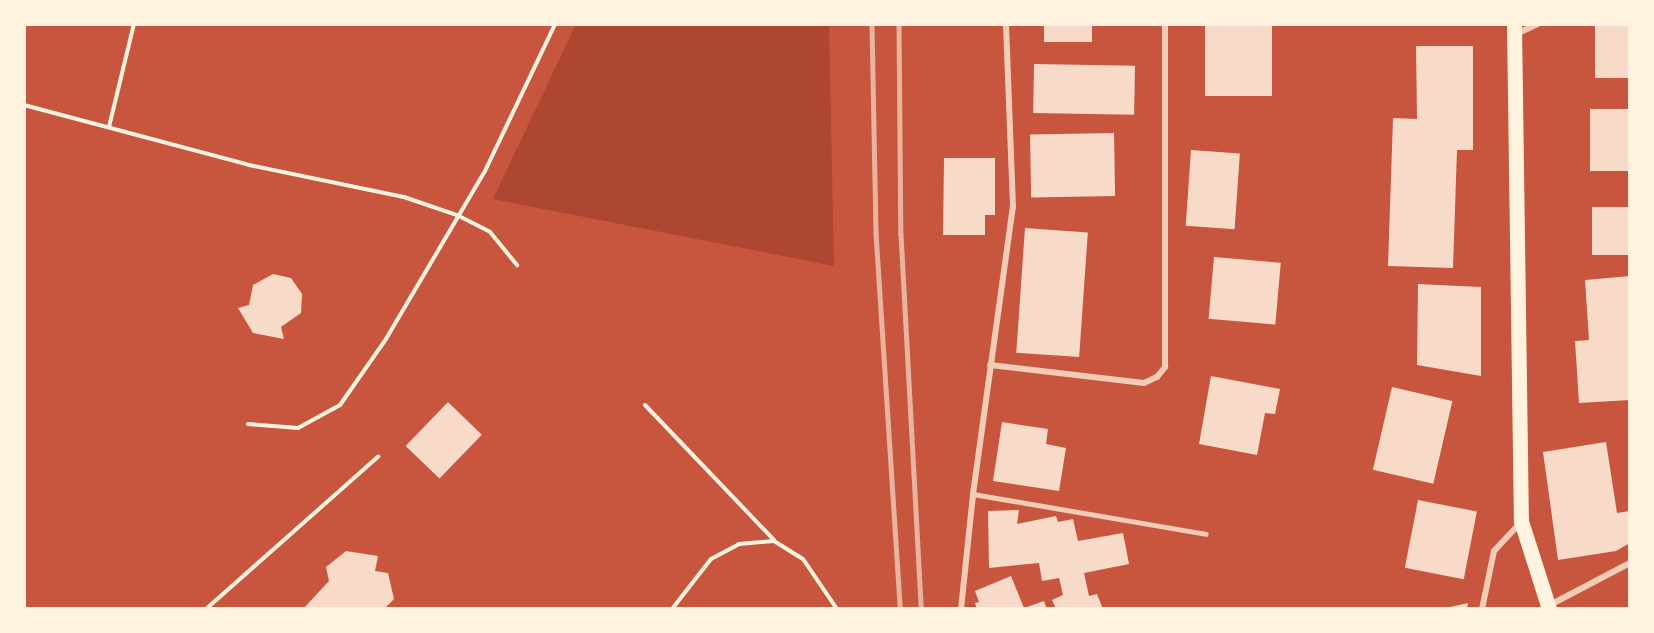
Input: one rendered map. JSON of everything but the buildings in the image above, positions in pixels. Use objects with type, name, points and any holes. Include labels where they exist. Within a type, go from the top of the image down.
[{"type":"main road","points":[[1514,30],[1521,521],[1548,607]]},
{"type":"street","points":[[961,609],[973,494],[1013,207],[1006,24]]},
{"type":"street","points":[[990,365],[1144,383],[1157,377],[1165,367],[1165,24]]},
{"type":"street","points":[[1514,30],[1538,24]]},
{"type":"street","points":[[1482,609],[1494,551],[1521,521]]},
{"type":"street","points":[[1548,607],[1630,562]]},
{"type":"lane","points":[[973,494],[1206,534]]},
{"type":"path","points":[[109,127],[134,24]]},
{"type":"path","points":[[248,424],[298,428],[340,405],[386,339],[485,171],[555,24]]},
{"type":"path","points":[[24,105],[249,165],[404,196],[457,215],[490,232],[517,265]]},
{"type":"path","points":[[645,405],[774,541],[803,559],[837,609]]},
{"type":"path","points":[[206,609],[378,457]]},
{"type":"path","points":[[672,609],[711,559],[739,544],[774,541]]},
{"type":"shaded area","points":[[576,24],[829,24],[834,266],[493,199]]},
{"type":"railway","points":[[872,24],[876,233],[900,609]]},
{"type":"railway","points":[[899,24],[901,234],[921,609]]}]
